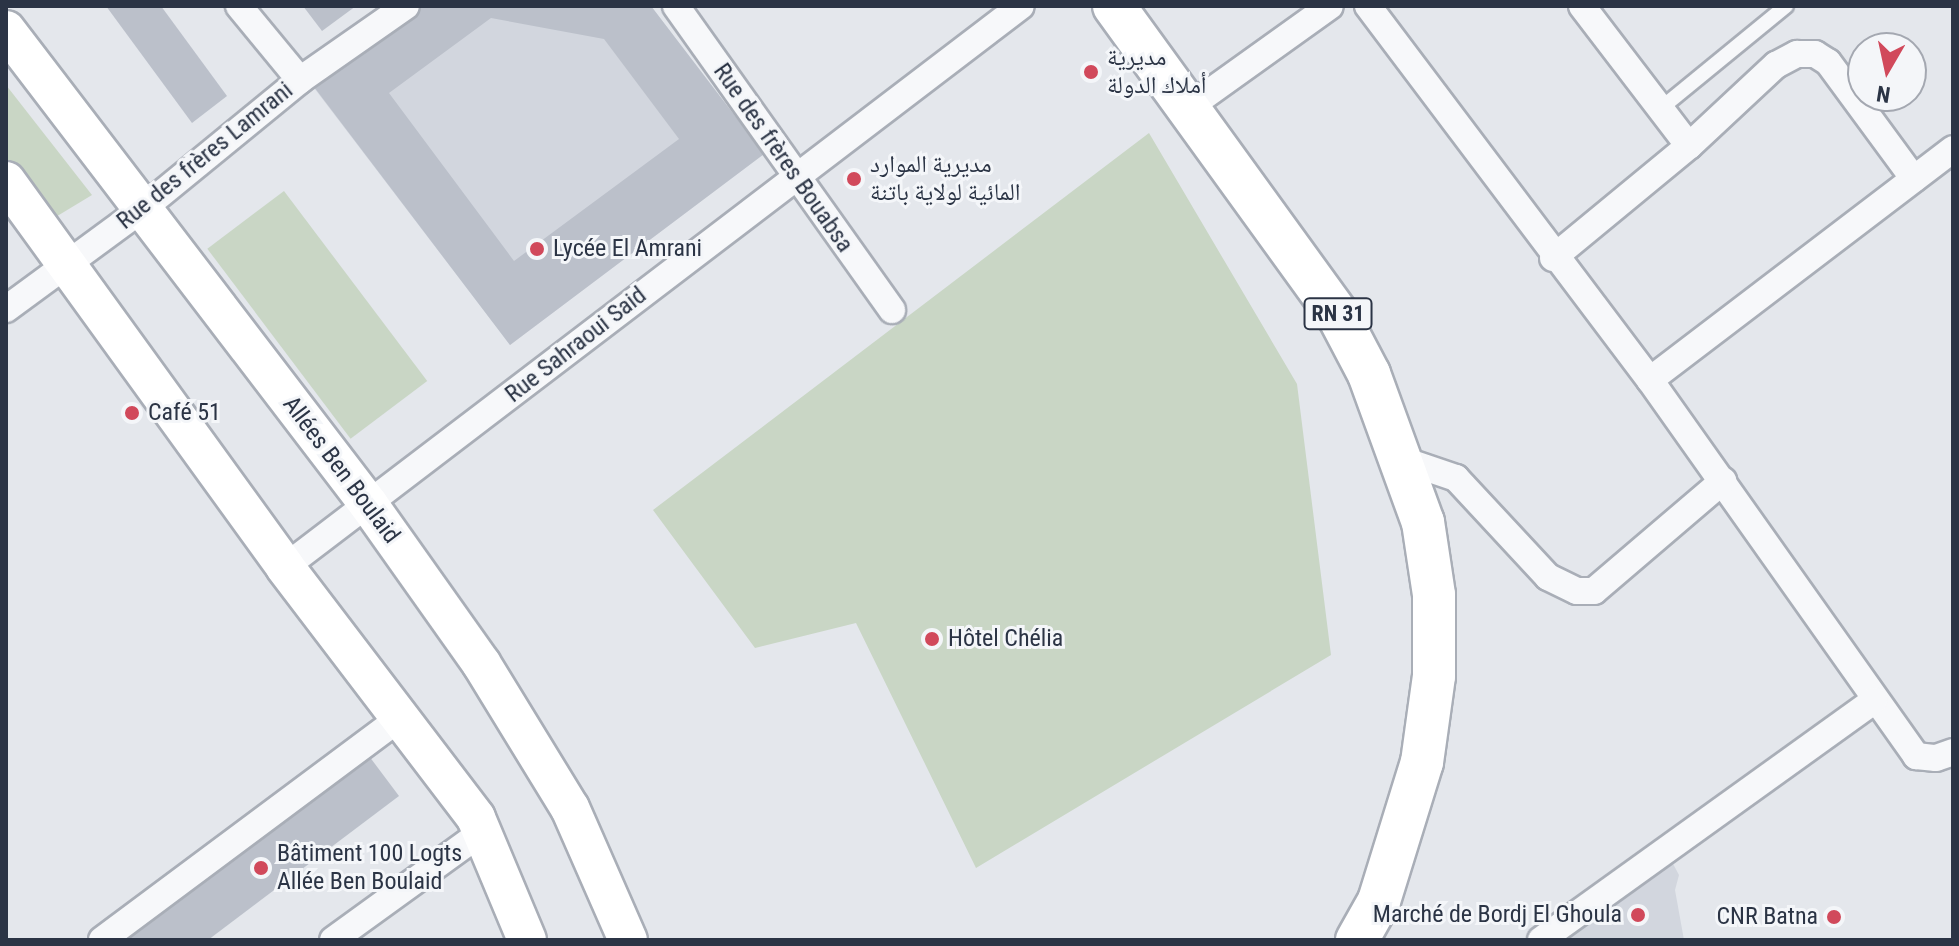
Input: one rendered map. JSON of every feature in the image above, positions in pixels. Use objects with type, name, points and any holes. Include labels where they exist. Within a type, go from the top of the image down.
[{"type":"main road","name":"RN 31","points":[[1114,6],[1338,315],[1403,460],[1423,522],[1434,595],[1434,676],[1422,762],[1402,835],[1379,901],[1357,940]]},
{"type":"main road","name":"Allées Ben Boulaid","points":[[6,30],[145,207],[369,505],[529,734],[570,808],[628,940]]},
{"type":"main road","points":[[6,181],[69,263],[285,567],[402,716],[482,832],[527,940]]},
{"type":"street","points":[[239,6],[300,80]]},
{"type":"street","name":"Rue des frères Lamrani","points":[[6,309],[145,207],[300,80],[406,6]]},
{"type":"street","name":"Rue des frères Bouabsa","points":[[676,6],[794,177],[892,310]]},
{"type":"street","name":"Rue Sahraoui Said","points":[[285,567],[1021,6]]},
{"type":"street","points":[[1189,107],[1330,6]]},
{"type":"street","points":[[1368,6],[1553,258],[1650,380],[1874,701],[1916,756],[1936,758],[1953,752]]},
{"type":"street","points":[[1582,6],[1689,146]]},
{"type":"street","points":[[1553,258],[1689,146],[1776,65],[1805,52],[1828,62],[1914,179]]},
{"type":"street","points":[[1650,380],[1953,149]]},
{"type":"street","points":[[1403,460],[1456,478],[1548,577],[1577,591],[1594,591],[1723,481]]},
{"type":"street","points":[[1541,940],[1874,701]]},
{"type":"street","points":[[102,940],[402,716]]},
{"type":"street","points":[[333,940],[482,832]]},
{"type":"lane","points":[[1659,110],[1786,6]]},
{"type":"shaded area","name":"Lycée El Amrani","points":[[406,6],[651,6],[764,154],[510,345],[308,80]]},
{"type":"shaded area","name":"Marché de Bordj El Ghoula","points":[[1671,860],[1679,875],[1675,890],[1684,940],[1564,940]]},
{"type":"green space","points":[[6,85],[92,195],[54,218],[6,159]]},
{"type":"green space","points":[[1149,133],[1297,384],[1331,655],[976,868],[856,623],[755,648],[653,510]]},
{"type":"green space","points":[[284,191],[427,381],[351,439],[207,249]]},
{"type":"building","points":[[106,6],[161,6],[227,96],[192,123]]},
{"type":"building","points":[[303,6],[356,6],[322,31]]},
{"type":"building","points":[[406,6],[651,6],[764,154],[510,345],[308,79]],"holes":[[[491,18],[604,39],[679,139],[514,261],[389,93]]]},
{"type":"building","name":"Bâtiment 100 Logts Allée Ben Boulaid","points":[[369,756],[399,796],[208,940],[123,940]]},
{"type":"place","name":"مديرية أملاك الدولة","points":[[1091,72]]},
{"type":"place","name":"مديرية الموارد المائية لولاية باتنة","points":[[854,179]]},
{"type":"place","name":"Lycée El Amrani","points":[[537,249]]},
{"type":"place","name":"Café 51","points":[[132,413]]},
{"type":"place","name":"Hôtel Chélia","points":[[932,639]]},
{"type":"place","name":"Bâtiment 100 Logts Allée Ben Boulaid","points":[[261,868]]},
{"type":"place","name":"Marché de Bordj El Ghoula","points":[[1638,915]]},
{"type":"place","name":"CNR Batna","points":[[1834,917]]}]
